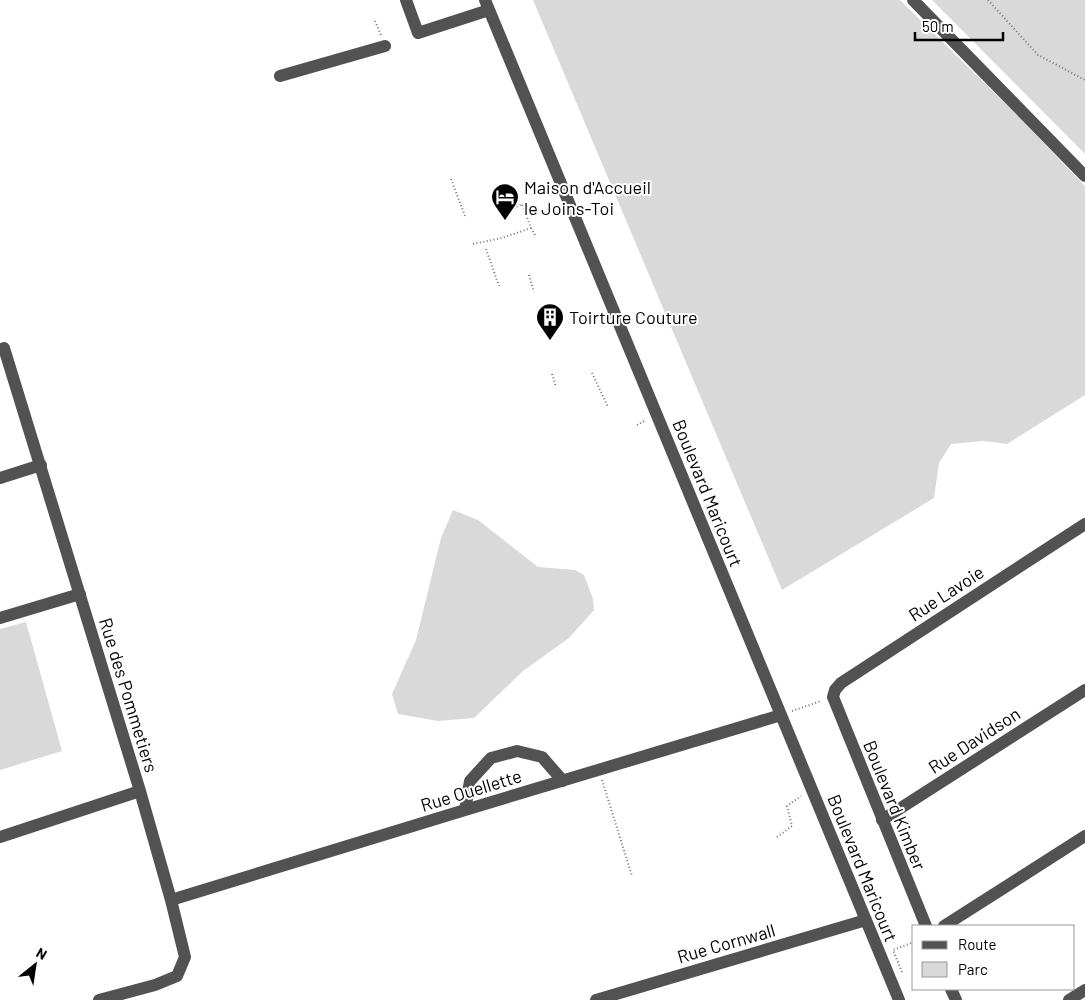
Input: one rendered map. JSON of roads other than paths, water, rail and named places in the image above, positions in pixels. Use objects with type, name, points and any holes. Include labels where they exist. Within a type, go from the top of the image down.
[{"type":"street","points":[[406,0],[418,33],[487,5]]},
{"type":"street","points":[[913,0],[1085,176]]},
{"type":"street","name":"Boulevard Maricourt","points":[[487,5],[899,1000]]},
{"type":"street","points":[[280,76],[384,46]]},
{"type":"street","name":"Rue des Pommetiers","points":[[2,349],[140,791],[185,957],[177,976],[155,985],[99,1000]]},
{"type":"street","points":[[0,478],[40,466]]},
{"type":"street","name":"Rue Lavoie","points":[[828,698],[841,683],[1085,524]]},
{"type":"street","points":[[0,618],[80,594]]},
{"type":"street","name":"Rue Davidson","points":[[882,820],[1085,690]]},
{"type":"street","name":"Boulevard Kimber","points":[[828,698],[926,925]]},
{"type":"street","name":"Rue Ouellette","points":[[171,900],[781,715]]},
{"type":"street","points":[[465,810],[470,781],[491,758],[517,751],[542,757],[562,781]]},
{"type":"street","points":[[0,837],[140,791]]},
{"type":"street","points":[[946,925],[1085,836]]},
{"type":"street","name":"Rue Cornwall","points":[[596,1000],[866,920]]},
{"type":"street","points":[[1069,1000],[1085,990]]},
{"type":"place","name":"Maison d'Accueil le Joins-Toi","points":[[505,221]]},
{"type":"place","name":"Toirture Couture","points":[[550,341]]}]
